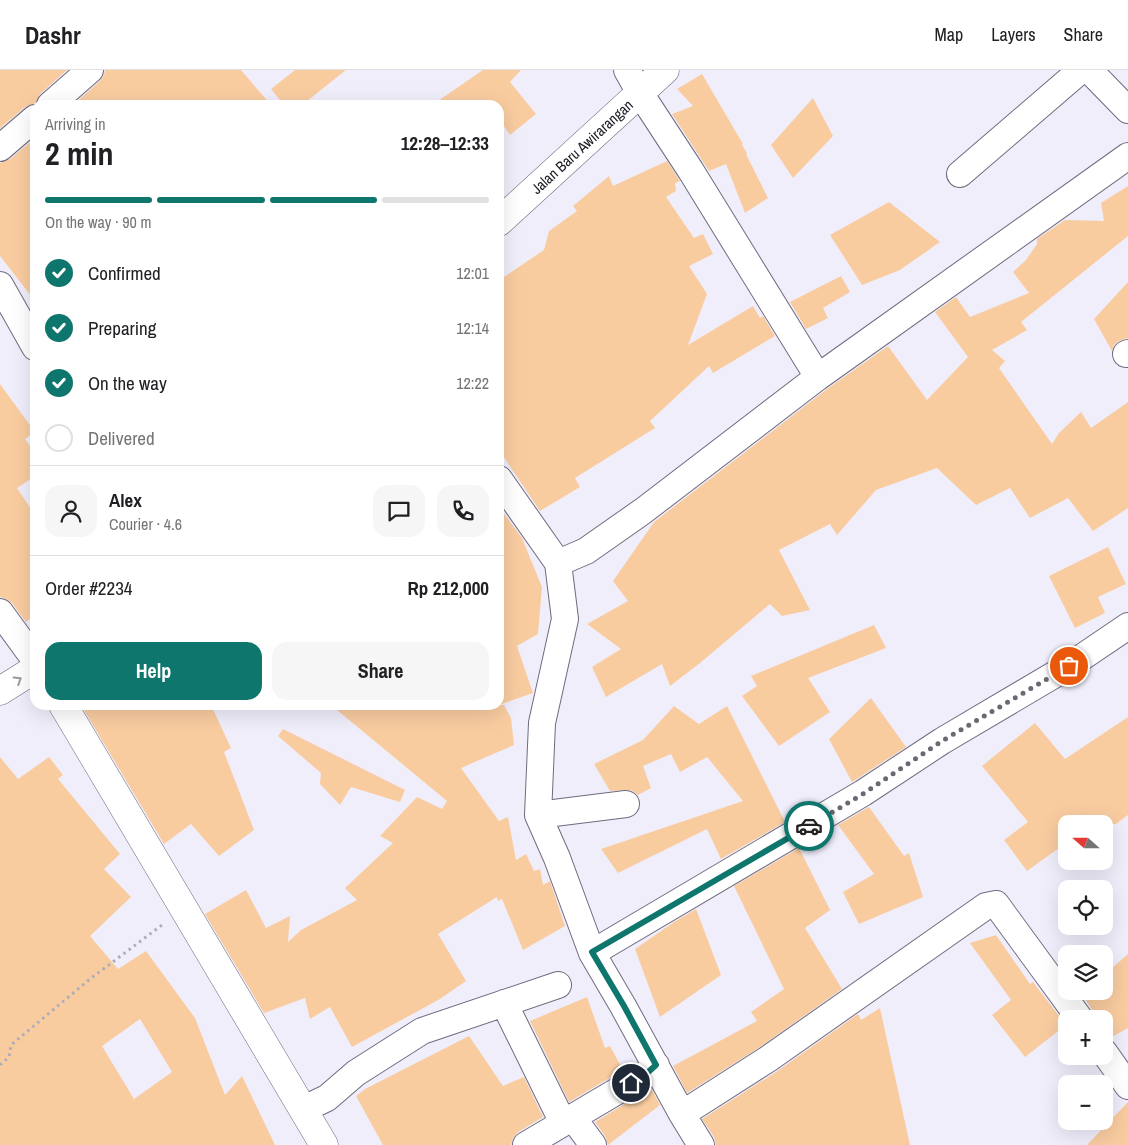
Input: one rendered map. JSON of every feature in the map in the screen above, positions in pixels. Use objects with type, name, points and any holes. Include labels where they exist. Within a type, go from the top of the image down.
[{"type":"street","points":[[56,100],[90,70]]},
{"type":"street","name":"Jalan Baru Awirarangan","points":[[504,217],[633,82],[665,70]]},
{"type":"street","points":[[960,174],[1080,70]]},
{"type":"street","points":[[1089,70],[1128,110]]},
{"type":"street","points":[[633,82],[691,171],[818,377]]},
{"type":"street","points":[[0,148],[30,122]]},
{"type":"street","points":[[558,563],[586,551],[643,511],[818,377],[1128,156]]},
{"type":"street","points":[[0,285],[30,337]]},
{"type":"street","points":[[504,486],[558,563],[565,619],[542,723],[538,815],[557,858],[592,952],[701,1145]]},
{"type":"street","points":[[0,612],[30,653]]},
{"type":"street","points":[[592,952],[863,794],[942,741],[1069,666],[1128,626]]},
{"type":"street","points":[[0,691],[30,672]]},
{"type":"street","points":[[66,710],[184,908],[315,1103],[324,1145]]},
{"type":"street","points":[[538,815],[626,804]]},
{"type":"street","points":[[682,1114],[768,1059],[986,906],[996,904],[1073,1010]]},
{"type":"street","points":[[315,1103],[356,1073],[422,1031],[558,985]]},
{"type":"street","points":[[504,1003],[568,1120],[593,1145]]},
{"type":"street","points":[[526,1145],[646,1074],[656,1065]]},
{"type":"street","points":[[1113,1065],[1128,1086]]},
{"type":"path","points":[[0,1065],[9,1057],[11,1045],[90,979],[184,908]]},
{"type":"building","points":[[0,70],[67,70],[40,94],[37,100],[30,100],[30,105],[25,107],[0,128]]},
{"type":"building","points":[[105,70],[241,70],[267,100],[79,100],[104,75]]},
{"type":"building","points":[[295,70],[346,70],[308,100],[280,100],[271,89]]},
{"type":"building","points":[[483,70],[521,70],[510,82],[536,114],[510,135],[504,126],[504,100],[439,100]]},
{"type":"building","points":[[702,74],[743,144],[768,198],[745,213],[726,164],[709,171],[672,114],[693,106],[677,89]]},
{"type":"building","points":[[813,98],[833,136],[793,178],[771,145]]},
{"type":"building","points":[[30,142],[30,295],[0,256],[0,163],[10,159]]},
{"type":"building","points":[[667,161],[680,181],[675,183],[676,191],[666,197],[694,238],[703,234],[713,254],[689,266],[707,294],[688,345],[753,306],[760,318],[763,316],[775,336],[713,373],[709,366],[650,421],[655,428],[575,478],[580,487],[540,511],[504,457],[504,277],[544,250],[549,231],[577,211],[573,206],[609,176],[613,186]]},
{"type":"building","points":[[1128,186],[1128,236],[1021,322],[1027,330],[992,350],[1005,361],[999,368],[1052,444],[1059,433],[1081,412],[1091,428],[1128,402],[1128,508],[1093,531],[1068,498],[1030,518],[1010,488],[976,505],[937,468],[876,490],[837,535],[830,524],[779,550],[810,610],[782,616],[770,604],[670,686],[662,664],[606,697],[592,667],[621,649],[587,624],[628,601],[613,581],[654,522],[827,389],[888,346],[927,400],[968,357],[935,312],[956,297],[970,317],[1029,293],[1013,272],[1026,260],[1037,244],[1037,239],[1065,220],[1104,221],[1101,203]]},
{"type":"building","points":[[889,202],[940,242],[900,270],[862,285],[830,235]]},
{"type":"building","points":[[841,276],[850,292],[823,308],[828,318],[806,329],[790,302]]},
{"type":"building","points":[[1128,282],[1128,338],[1114,345],[1112,351],[1094,319]]},
{"type":"building","points":[[0,384],[30,425],[30,436],[25,439],[30,446],[30,479],[17,488],[30,508],[30,619],[26,622],[12,603],[0,597]]},
{"type":"building","points":[[504,514],[522,538],[542,587],[538,634],[517,646],[533,693],[504,703]]},
{"type":"building","points":[[1108,547],[1126,584],[1098,597],[1105,613],[1075,628],[1049,576]]},
{"type":"building","points":[[874,625],[886,648],[808,678],[830,712],[779,746],[742,696],[757,686],[751,676]]},
{"type":"building","points":[[871,698],[906,747],[852,782],[829,739]]},
{"type":"building","points":[[504,705],[511,718],[514,745],[461,768],[499,821],[508,817],[516,860],[526,854],[534,871],[540,869],[543,885],[550,881],[565,926],[523,950],[502,899],[498,901],[497,897],[438,934],[466,981],[440,999],[352,1047],[330,1007],[310,1019],[305,998],[264,1013],[205,914],[246,890],[266,928],[290,916],[288,942],[301,930],[357,900],[345,888],[393,843],[380,836],[417,797],[442,809],[447,801],[337,710],[504,710]]},
{"type":"building","points":[[674,706],[699,724],[727,706],[785,822],[721,859],[707,829],[618,873],[601,849],[743,801],[707,757],[680,772],[671,754],[643,766],[651,788],[638,795],[631,790],[610,791],[594,764],[643,740]]},
{"type":"building","points":[[84,710],[213,710],[231,748],[224,752],[254,830],[219,856],[191,824],[164,844]]},
{"type":"building","points":[[1128,717],[1128,815],[1116,824],[1113,824],[1113,815],[1058,815],[1058,849],[1027,871],[1004,840],[1028,822],[982,766],[1035,723],[1065,759]]},
{"type":"building","points":[[283,729],[405,790],[400,802],[351,787],[340,805],[320,784],[321,773],[278,736]]},
{"type":"building","points":[[0,757],[18,779],[49,757],[63,775],[58,779],[120,854],[104,869],[131,897],[90,936],[118,969],[146,951],[195,1018],[225,1095],[242,1076],[275,1145],[0,1145]],"holes":[[[140,1019],[172,1072],[134,1099],[102,1046]]]},
{"type":"building","points":[[869,807],[904,856],[909,853],[923,897],[859,924],[843,892],[874,874],[838,825]]},
{"type":"building","points":[[799,848],[830,910],[805,928],[842,989],[760,1047],[687,1093],[673,1066],[757,1021],[751,1012],[784,989],[734,886]]},
{"type":"building","points":[[696,909],[721,975],[660,1017],[635,949]]},
{"type":"building","points":[[996,935],[1030,984],[1033,982],[1058,1015],[1058,1031],[1025,1057],[992,1015],[1011,1000],[970,943]]},
{"type":"building","points":[[1128,954],[1128,1028],[1113,1036],[1113,1010],[1092,1010],[1086,1000],[1113,1000],[1113,967]]},
{"type":"building","points":[[587,997],[605,1048],[610,1046],[623,1070],[569,1102],[530,1021]]},
{"type":"building","points":[[880,1008],[910,1145],[716,1145],[714,1137],[702,1119],[776,1072],[858,1014],[861,1020]]},
{"type":"building","points":[[469,1036],[503,1086],[524,1077],[543,1117],[518,1132],[513,1138],[511,1145],[383,1145],[356,1096],[365,1089]]},
{"type":"building","points":[[651,1088],[660,1105],[608,1145],[605,1136],[595,1122]]},
{"type":"building","points":[[1128,1102],[1128,1145],[1087,1145],[1101,1130],[1113,1130],[1113,1118]]},
{"type":"way so far","points":[[809,826],[863,794],[942,741],[1069,666]]},
{"type":"route","points":[[631,1083],[656,1065],[592,952],[809,826]]}]
